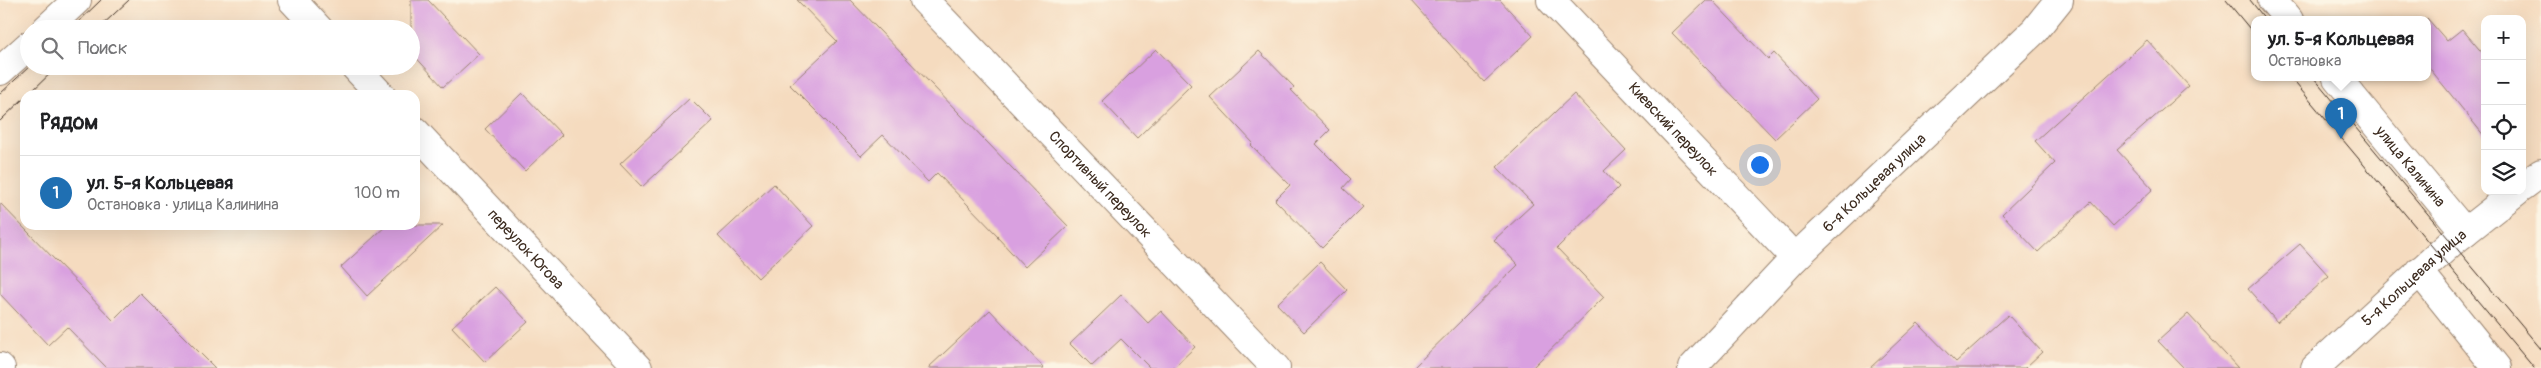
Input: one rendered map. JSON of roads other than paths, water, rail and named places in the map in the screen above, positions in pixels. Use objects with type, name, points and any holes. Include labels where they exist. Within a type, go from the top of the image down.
[{"type":"street","points":[[56,20],[77,0]]},
{"type":"street","points":[[292,0],[311,20]]},
{"type":"street","name":"Спортивный переулок","points":[[924,0],[1276,368]]},
{"type":"street","name":"Киевский переулок","points":[[1551,0],[1795,258]]},
{"type":"street","name":"6-я Кольцевая улица","points":[[1692,368],[1795,258],[2034,32],[2059,0]]},
{"type":"street","points":[[2272,0],[2286,16]]},
{"type":"street","points":[[0,71],[20,53]]},
{"type":"street","points":[[362,75],[376,90]]},
{"type":"street","name":"улица Калинина","points":[[2339,81],[2465,232]]},
{"type":"street","name":"переулок Югова","points":[[420,136],[638,368]]},
{"type":"street","points":[[2526,184],[2541,173]]},
{"type":"street","name":"5-я Кольцевая улица","points":[[2315,368],[2419,271],[2512,195]]},
{"type":"street","points":[[2419,271],[2497,368]]},
{"type":"tram line","points":[[80,20],[101,0]]},
{"type":"tram line","points":[[108,20],[129,0]]},
{"type":"tram line","points":[[2226,0],[2251,30]]},
{"type":"tram line","points":[[2250,0],[2263,16]]},
{"type":"tram line","points":[[0,94],[20,75]]},
{"type":"tram line","points":[[33,90],[49,75]]},
{"type":"tram line","points":[[2294,81],[2534,368]]},
{"type":"tram line","points":[[2317,81],[2541,349]]},
{"type":"tram line","points":[[0,121],[20,102]]},
{"type":"place","name":"ул. 5-я Кольцевая","points":[[2341,139]]}]
